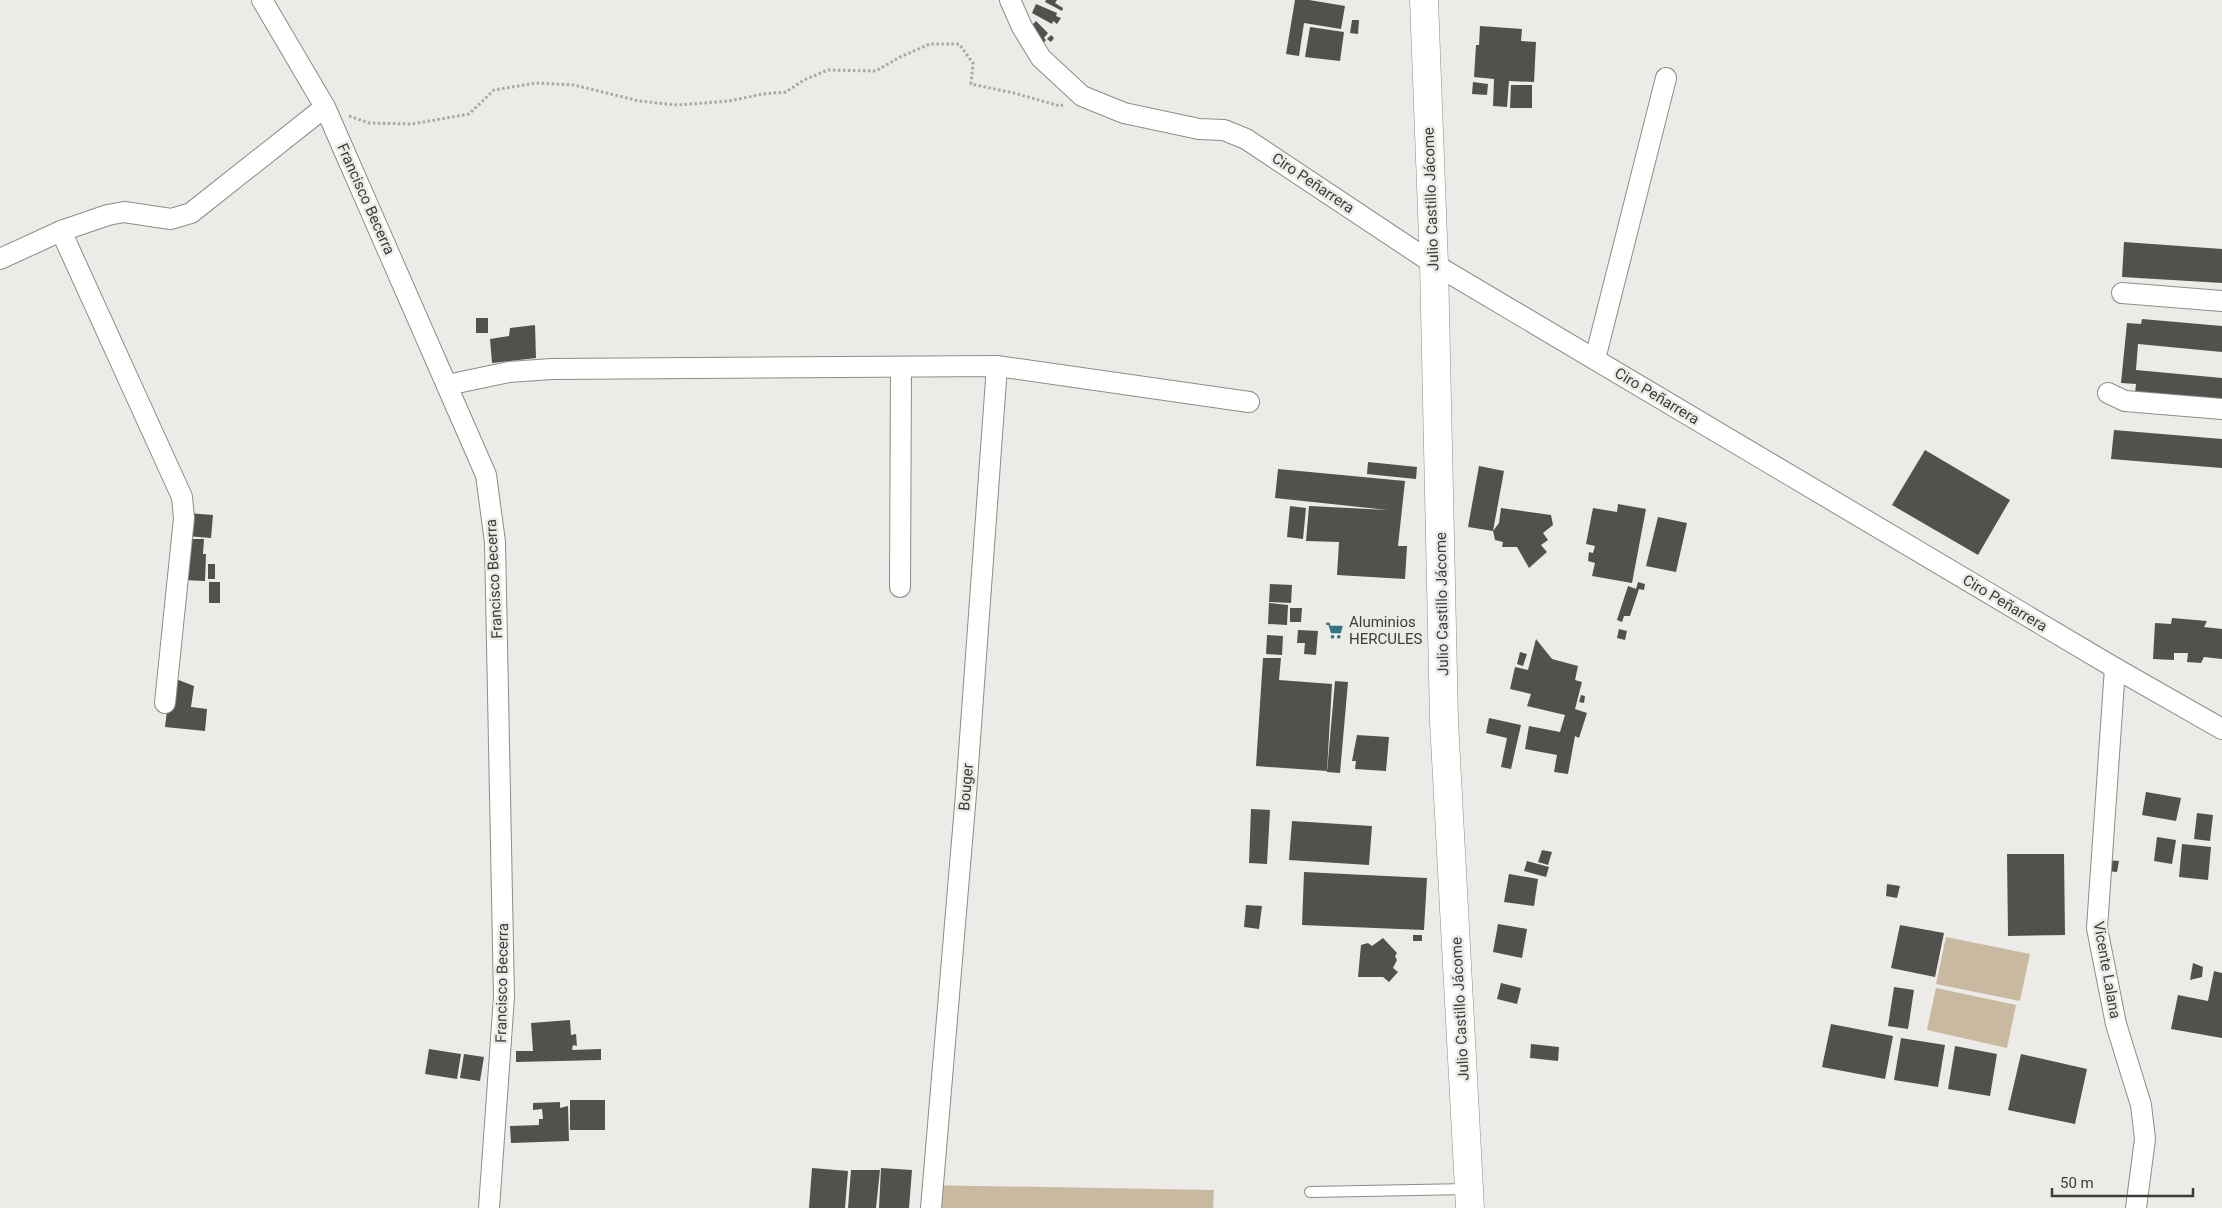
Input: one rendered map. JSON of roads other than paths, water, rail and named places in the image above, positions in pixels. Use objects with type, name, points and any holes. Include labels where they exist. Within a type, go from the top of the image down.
[{"type":"main road","name":"Julio Castillo Jácome","points":[[1424,0],[1434,264],[1444,721],[1470,1198]]},
{"type":"street","name":"Francisco Becerra","points":[[262,0],[325,107],[486,475],[495,542],[504,997],[489,1208]]},
{"type":"street","name":"Ciro Peñarrera","points":[[1010,0],[1022,27],[1040,58],[1082,96],[1124,113],[1199,129],[1224,130],[1246,139],[1434,264],[2222,729]]},
{"type":"street","points":[[1595,359],[1666,78]]},
{"type":"street","points":[[0,259],[61,231],[108,214],[124,212],[171,219],[191,213],[325,107]]},
{"type":"street","points":[[61,231],[183,502],[184,518],[164,703]]},
{"type":"street","points":[[2122,292],[2222,300]]},
{"type":"street","points":[[900,588],[901,366]]},
{"type":"street","points":[[447,385],[509,372],[552,369],[997,366],[1249,402]]},
{"type":"street","name":"Bouger","points":[[931,1208],[966,794],[997,366]]},
{"type":"street","points":[[2108,394],[2125,400],[2222,409]]},
{"type":"street","name":"Vicente Lalana","points":[[2116,668],[2097,928],[2116,1024],[2141,1105],[2145,1140],[2136,1208]]},
{"type":"lane","points":[[1310,1192],[1470,1198]]},
{"type":"place","name":"Aluminios HERCULES","points":[[1335,631]]}]
